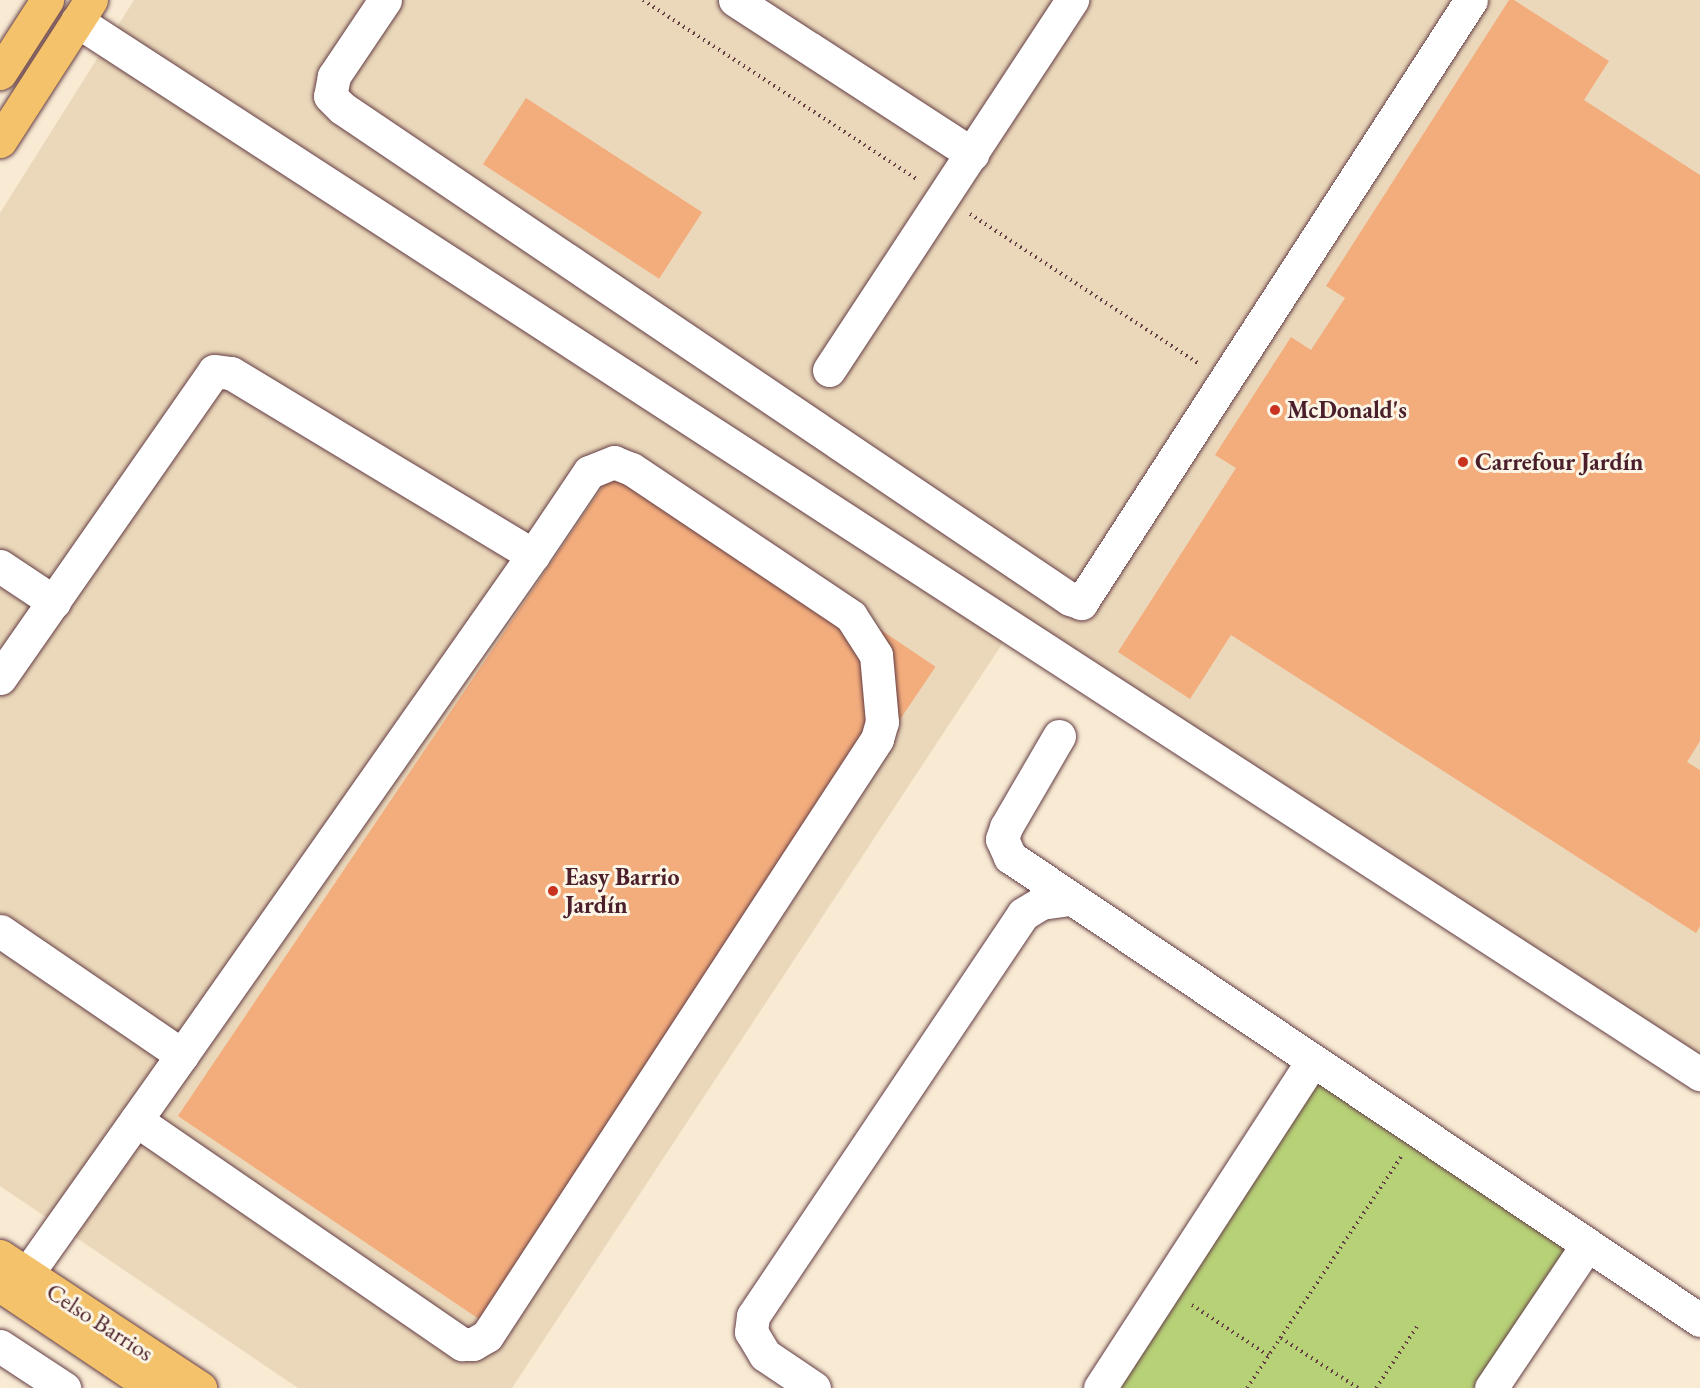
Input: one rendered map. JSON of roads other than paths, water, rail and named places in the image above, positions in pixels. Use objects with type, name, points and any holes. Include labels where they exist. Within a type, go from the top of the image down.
[{"type":"main road","points":[[0,73],[47,0]]},
{"type":"main road","points":[[0,141],[84,11]]},
{"type":"main road","name":"Celso Barrios","points":[[0,1256],[14,1280],[153,1388]]},
{"type":"main road","name":"Celso Barrios","points":[[14,1280],[200,1388]]},
{"type":"street","points":[[385,0],[333,76],[330,96],[342,108],[1070,599],[1081,603],[1251,336],[1471,0]]},
{"type":"street","points":[[735,0],[972,154]]},
{"type":"street","points":[[829,370],[1072,0]]},
{"type":"street","points":[[84,11],[1700,1074]]},
{"type":"street","points":[[0,678],[9,644],[54,602],[214,371],[231,373],[533,555]]},
{"type":"street","points":[[14,1280],[136,1120],[589,472],[614,462],[631,469],[851,616],[876,655],[882,722],[877,739],[487,1336],[473,1344],[462,1344],[136,1120]]},
{"type":"street","points":[[0,566],[54,602]]},
{"type":"street","points":[[1059,736],[1006,827],[1002,839],[1010,857],[1700,1320]]},
{"type":"street","points":[[814,1388],[765,1355],[751,1332],[753,1316],[1023,914],[1041,903],[1070,899]]},
{"type":"street","points":[[0,931],[182,1055]]},
{"type":"street","points":[[1100,1388],[1312,1061]]},
{"type":"street","points":[[1491,1388],[1587,1245]]},
{"type":"street","points":[[0,1346],[64,1388]]},
{"type":"place","name":"McDonald's","points":[[1275,410]]},
{"type":"place","name":"Carrefour Jardín","points":[[1463,462]]},
{"type":"place","name":"Easy Barrio Jardín","points":[[553,891]]}]
